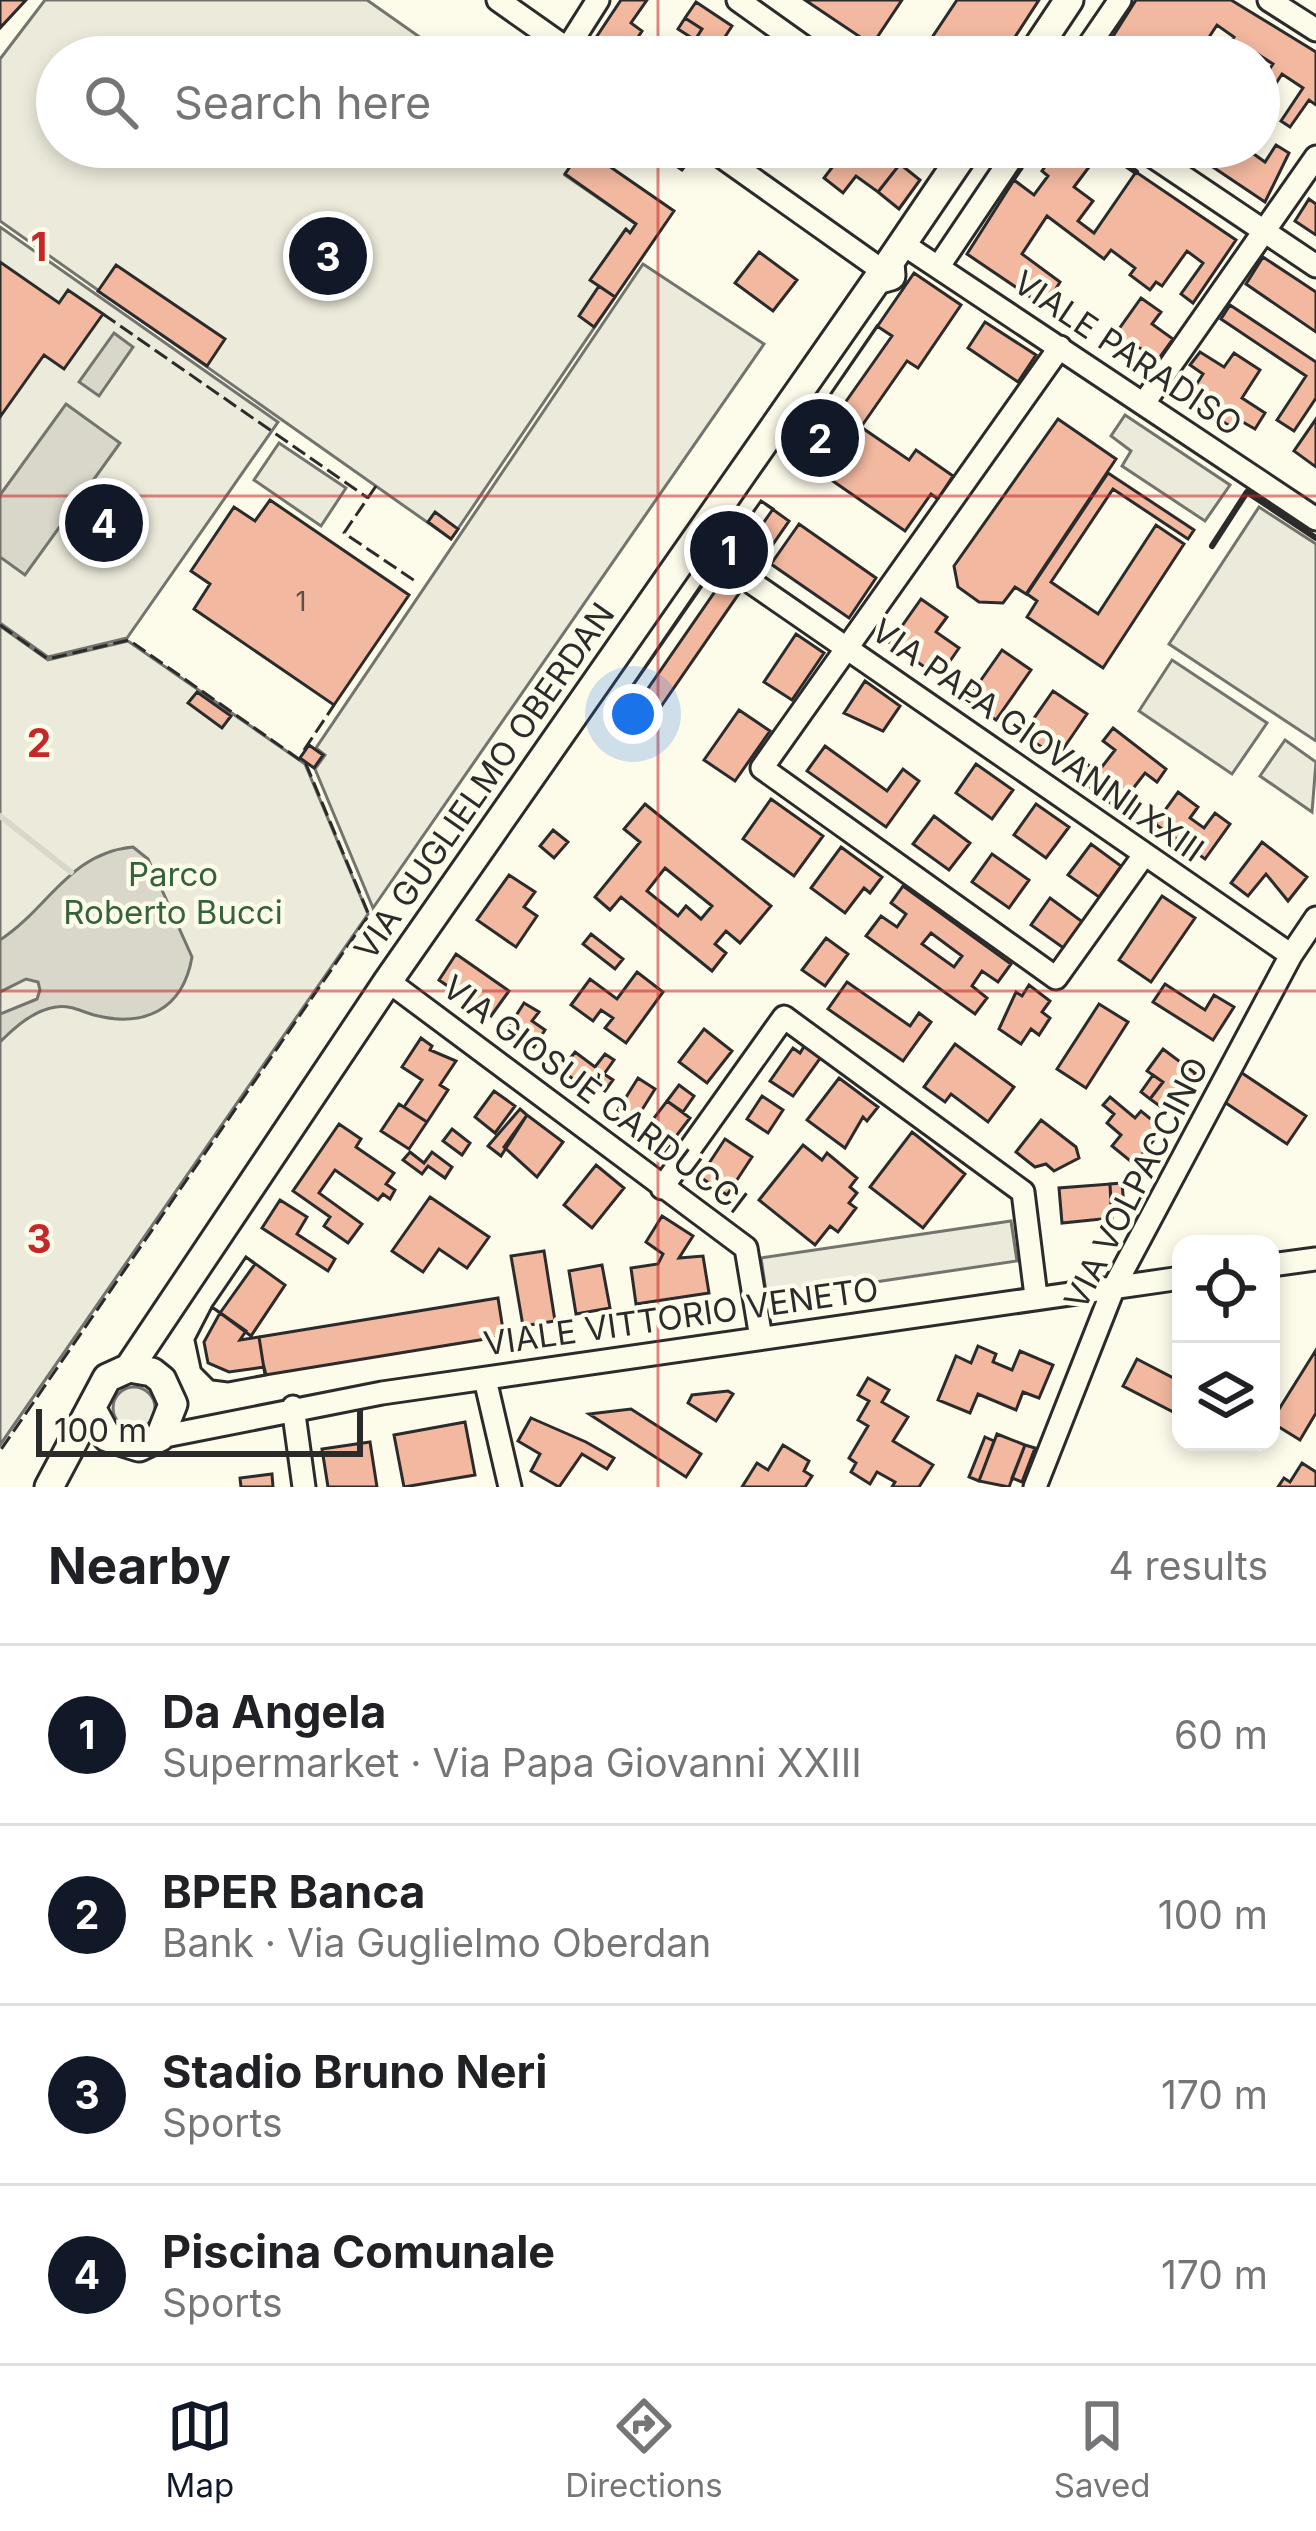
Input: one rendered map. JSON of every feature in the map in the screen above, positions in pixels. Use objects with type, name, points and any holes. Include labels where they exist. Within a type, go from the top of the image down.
[{"type":"main road","points":[[1045,36],[1069,0]]},
{"type":"main road","name":"VIA GUGLIELMO OBERDAN","points":[[57,1476],[107,1378],[140,1370],[154,1327],[388,981],[695,543],[946,168]]},
{"type":"main road","points":[[93,1411],[106,1437],[139,1447],[160,1437],[173,1404],[140,1370]]},
{"type":"main road","name":"VIA GUGLIELMO OBERDAN","points":[[57,1476],[106,1437]]},
{"type":"street","points":[[498,0],[549,36]]},
{"type":"street","points":[[581,36],[598,0]]},
{"type":"street","points":[[738,0],[789,36]]},
{"type":"street","points":[[1095,36],[1120,0]]},
{"type":"street","points":[[1269,0],[1316,30]]},
{"type":"street","points":[[1144,404],[1316,157]]},
{"type":"street","name":"VIALE PARADISO","points":[[740,168],[886,262],[939,266],[1316,519]]},
{"type":"street","points":[[939,266],[1005,168]]},
{"type":"street","points":[[1170,168],[1316,266]]},
{"type":"street","points":[[1060,347],[762,768],[1056,978],[1144,855]]},
{"type":"street","points":[[695,543],[719,560]]},
{"type":"street","name":"VIA PAPA GIOVANNI XXIII","points":[[748,580],[1291,955]]},
{"type":"street","name":"VIA VOLPACCINO","points":[[1035,1487],[1114,1287],[1291,955],[1316,918]]},
{"type":"street","name":"VIA GIOSUÈ CARDUCCI","points":[[388,981],[746,1248],[760,1338]]},
{"type":"street","points":[[662,1188],[784,1017],[1023,1192],[1036,1296]]},
{"type":"street","points":[[1280,1264],[1316,1259]]},
{"type":"street","name":"VIALE VITTORIO VENETO","points":[[160,1437],[293,1407],[1172,1279]]},
{"type":"street","points":[[485,1379],[510,1487]]},
{"type":"street","points":[[173,1404],[192,1428]]},
{"type":"street","points":[[293,1407],[304,1487]]},
{"type":"green space","points":[[45,0],[367,0],[418,36],[36,36],[36,168],[570,168],[565,175],[636,224],[630,233],[625,230],[591,280],[615,297],[451,539],[0,221],[0,59]]},
{"type":"green space","points":[[0,227],[278,422],[127,638],[48,657],[0,623]]},
{"type":"green space","points":[[279,443],[346,488],[321,526],[254,480]]},
{"type":"green space","points":[[1259,507],[1316,544],[1316,741],[1169,644]]},
{"type":"green space","name":"Parco Roberto Bucci","points":[[0,626],[48,660],[128,641],[305,764],[368,914],[0,1445]]},
{"type":"green space","points":[[1172,660],[1267,723],[1232,774],[1139,711]]},
{"type":"green space","points":[[1285,740],[1316,762],[1312,812],[1260,776]]},
{"type":"green space","points":[[134,1387],[149,1393],[155,1408],[149,1423],[134,1429],[119,1423],[113,1408],[119,1393]]},
{"type":"shaded area","points":[[643,264],[764,344],[373,908],[315,769],[325,755],[316,748]]},
{"type":"shaded area","points":[[114,333],[133,347],[99,396],[79,382]]},
{"type":"shaded area","points":[[66,404],[120,443],[25,575],[0,557],[0,495]]},
{"type":"shaded area","points":[[1125,415],[1230,485],[1205,521],[1122,466],[1131,451],[1111,436]]},
{"type":"shaded area","points":[[133,847],[148,859],[192,957],[180,990],[158,1011],[129,1019],[66,1007],[48,1009],[25,1020],[0,1042],[0,1014],[37,999],[40,990],[38,982],[26,979],[0,992],[0,940],[76,871],[111,851]]},
{"type":"shaded area","points":[[1011,1221],[1017,1261],[767,1298],[761,1258]]},
{"type":"building","points":[[0,0],[26,0],[0,28]]},
{"type":"building","points":[[621,0],[647,0],[631,23],[642,31],[639,36],[597,36]]},
{"type":"building","points":[[805,0],[902,0],[878,36],[859,36]]},
{"type":"building","points":[[957,0],[1039,0],[1016,36],[933,36]]},
{"type":"building","points":[[1136,0],[1231,0],[1316,52],[1316,105],[1309,100],[1290,127],[1281,121],[1303,88],[1282,74],[1280,77],[1280,36],[1233,36],[1217,25],[1210,36],[1113,36]]},
{"type":"building","points":[[696,2],[732,26],[726,36],[698,36],[702,29],[685,18]]},
{"type":"building","points":[[685,18],[702,29],[698,36],[689,36],[678,29]]},
{"type":"building","points":[[1280,147],[1289,153],[1265,202],[1214,168],[1280,168]]},
{"type":"building","points":[[569,168],[612,168],[674,211],[615,297],[590,280],[626,229],[630,233],[636,224],[565,174]]},
{"type":"building","points":[[832,168],[897,168],[878,192],[856,176],[843,193],[824,178]]},
{"type":"building","points":[[897,168],[905,168],[920,180],[899,209],[878,192]]},
{"type":"building","points":[[1088,168],[1074,187],[1093,201],[1078,221],[1094,233],[1136,172],[1236,240],[1193,303],[1181,294],[1203,263],[1187,251],[1162,286],[1156,282],[1150,290],[1130,275],[1135,268],[1111,250],[1104,259],[1047,216],[1022,254],[1060,282],[1045,307],[967,254],[1014,180],[1034,195],[1048,176],[1042,171]]},
{"type":"building","points":[[1309,199],[1316,204],[1316,235],[1295,221]]},
{"type":"building","points":[[759,252],[797,280],[773,311],[735,283]]},
{"type":"building","points":[[1263,257],[1316,292],[1316,332],[1246,284]]},
{"type":"building","points":[[0,262],[59,303],[68,290],[103,314],[64,369],[44,355],[0,417]]},
{"type":"building","points":[[116,265],[225,339],[207,366],[98,291]]},
{"type":"building","points":[[914,273],[961,305],[918,368],[907,361],[861,427],[909,460],[916,450],[953,476],[938,499],[931,494],[905,531],[791,452]]},
{"type":"building","points":[[599,286],[615,297],[594,327],[579,316]]},
{"type":"building","points":[[1141,298],[1161,312],[1152,324],[1173,339],[1150,371],[1139,364],[1148,352],[1114,336]]},
{"type":"building","points":[[1230,305],[1316,362],[1316,398],[1294,431],[1277,420],[1306,376],[1221,319]]},
{"type":"building","points":[[985,322],[1036,355],[1018,382],[968,348]]},
{"type":"building","points":[[877,326],[892,336],[804,461],[791,452]]},
{"type":"building","points":[[1200,352],[1224,367],[1234,353],[1260,370],[1242,398],[1265,413],[1255,429],[1241,421],[1236,430],[1211,414],[1217,405],[1193,390],[1203,374],[1190,365]]},
{"type":"building","points":[[1058,419],[1116,459],[1026,594],[1015,587],[1003,603],[979,602],[958,587],[954,566]]},
{"type":"building","points":[[1316,419],[1316,467],[1294,451]]},
{"type":"building","points":[[1108,473],[1194,530],[1188,539],[1113,489],[1051,582],[1098,614],[1156,525],[1184,544],[1103,668],[1027,617],[1037,601],[1027,594]]},
{"type":"building","points":[[270,500],[409,595],[334,705],[194,609],[210,584],[191,571],[234,507],[255,521]]},
{"type":"building","points":[[761,501],[789,521],[640,737],[611,717]]},
{"type":"building","points":[[761,501],[773,509],[735,564],[722,556]]},
{"type":"building","points":[[435,512],[458,529],[451,539],[428,522]]},
{"type":"building","points":[[799,524],[876,578],[849,618],[771,564]]},
{"type":"building","points":[[715,565],[727,574],[622,726],[611,717]]},
{"type":"building","points":[[921,599],[947,617],[936,632],[959,648],[939,677],[890,643]]},
{"type":"building","points":[[796,634],[824,653],[792,700],[764,682]]},
{"type":"building","points":[[1002,650],[1031,670],[996,720],[967,700]]},
{"type":"building","points":[[865,681],[900,706],[883,731],[844,713]]},
{"type":"building","points":[[1053,691],[1087,714],[1057,758],[1023,734]]},
{"type":"building","points":[[197,692],[231,716],[222,728],[188,703]]},
{"type":"building","points":[[739,710],[770,731],[735,781],[704,760]]},
{"type":"building","points":[[1113,728],[1166,769],[1157,782],[1145,773],[1128,795],[1140,804],[1130,818],[1077,777],[1087,764],[1098,772],[1115,750],[1103,741]]},
{"type":"building","points":[[309,745],[323,755],[314,768],[300,758]]},
{"type":"building","points":[[825,746],[887,791],[903,769],[919,781],[886,827],[807,771]]},
{"type":"building","points":[[976,764],[1013,790],[992,819],[956,793]]},
{"type":"building","points":[[1178,792],[1198,807],[1190,818],[1204,828],[1215,813],[1230,824],[1205,859],[1155,824]]},
{"type":"building","points":[[771,799],[823,836],[794,876],[743,839]]},
{"type":"building","points":[[645,804],[771,906],[740,943],[726,931],[715,944],[726,953],[712,971],[621,897],[610,910],[595,897],[640,842],[624,829]],"holes":[[[665,868],[712,906],[701,919],[686,906],[678,916],[647,891]]]},
{"type":"building","points":[[1036,804],[1069,827],[1046,858],[1014,835]]},
{"type":"building","points":[[934,816],[970,843],[949,870],[913,844]]},
{"type":"building","points":[[553,830],[568,842],[554,858],[540,846]]},
{"type":"building","points":[[1262,842],[1307,877],[1288,901],[1266,874],[1248,896],[1231,883]]},
{"type":"building","points":[[1091,844],[1121,866],[1099,897],[1068,875]]},
{"type":"building","points":[[841,847],[882,877],[870,893],[864,888],[845,913],[811,888]]},
{"type":"building","points":[[992,854],[1029,880],[1009,908],[972,882]]},
{"type":"building","points":[[509,875],[535,892],[524,907],[537,916],[516,947],[477,920]]},
{"type":"building","points":[[903,886],[1011,964],[998,982],[982,971],[972,986],[987,998],[975,1014],[866,936],[881,916],[897,927],[906,914],[891,903]],"holes":[[[931,933],[962,956],[954,967],[922,944]]]},
{"type":"building","points":[[1162,896],[1195,918],[1151,982],[1119,960]]},
{"type":"building","points":[[1050,898],[1084,923],[1065,949],[1031,925]]},
{"type":"building","points":[[591,934],[623,959],[615,969],[583,944]]},
{"type":"building","points":[[826,938],[848,954],[825,986],[802,970]]},
{"type":"building","points":[[456,954],[509,991],[491,1016],[439,980]]},
{"type":"building","points":[[637,972],[663,992],[626,1043],[605,1028],[613,1018],[601,1010],[593,1021],[571,1005],[590,979],[617,999]]},
{"type":"building","points":[[847,982],[910,1026],[919,1013],[931,1022],[903,1061],[828,1009]]},
{"type":"building","points":[[1165,984],[1205,1010],[1214,995],[1234,1007],[1213,1040],[1153,1002]]},
{"type":"building","points":[[1029,985],[1050,1001],[1042,1012],[1050,1018],[1039,1035],[1031,1029],[1021,1044],[999,1029],[1016,992],[1022,996]]},
{"type":"building","points":[[524,1003],[539,1012],[532,1021],[545,1030],[534,1047],[507,1030]]},
{"type":"building","points":[[1099,1004],[1128,1022],[1086,1088],[1057,1069]]},
{"type":"building","points":[[704,1029],[732,1051],[707,1083],[679,1062]]},
{"type":"building","points":[[421,1038],[432,1046],[430,1050],[456,1061],[440,1085],[448,1090],[427,1122],[404,1107],[422,1080],[402,1067]]},
{"type":"building","points":[[955,1044],[1014,1087],[988,1122],[951,1094],[945,1102],[924,1087]]},
{"type":"building","points":[[805,1045],[821,1057],[793,1096],[770,1081],[793,1048],[800,1053]]},
{"type":"building","points":[[1163,1049],[1195,1073],[1168,1112],[1150,1099],[1163,1082],[1147,1071]]},
{"type":"building","points":[[575,1052],[595,1067],[605,1054],[614,1060],[604,1074],[613,1080],[605,1091],[597,1086],[592,1093],[561,1070]]},
{"type":"building","points":[[1239,1071],[1306,1116],[1287,1144],[1220,1099]]},
{"type":"building","points":[[1153,1075],[1163,1082],[1150,1099],[1141,1092]]},
{"type":"building","points":[[638,1078],[655,1089],[635,1121],[618,1110]]},
{"type":"building","points":[[839,1078],[878,1107],[867,1121],[863,1117],[845,1148],[807,1120]]},
{"type":"building","points":[[679,1085],[694,1096],[683,1112],[667,1101]]},
{"type":"building","points":[[494,1091],[515,1106],[495,1133],[475,1117]]},
{"type":"building","points":[[762,1096],[783,1110],[768,1133],[747,1119]]},
{"type":"building","points":[[1110,1097],[1135,1118],[1141,1111],[1163,1129],[1134,1164],[1112,1146],[1121,1135],[1107,1123],[1114,1114],[1103,1105]]},
{"type":"building","points":[[667,1101],[690,1118],[664,1152],[641,1135]]},
{"type":"building","points":[[399,1104],[427,1122],[409,1149],[381,1131]]},
{"type":"building","points":[[520,1109],[527,1115],[501,1156],[488,1146]]},
{"type":"building","points":[[527,1115],[563,1142],[537,1177],[504,1147]]},
{"type":"building","points":[[1041,1120],[1076,1147],[1079,1158],[1054,1171],[1046,1164],[1035,1167],[1016,1152]]},
{"type":"building","points":[[339,1124],[361,1139],[356,1147],[394,1173],[386,1184],[395,1190],[390,1199],[383,1194],[378,1200],[335,1170],[319,1193],[362,1224],[348,1243],[324,1226],[330,1217],[293,1191]]},
{"type":"building","points":[[452,1129],[470,1143],[462,1155],[443,1141]]},
{"type":"building","points":[[912,1132],[965,1174],[923,1228],[870,1187]]},
{"type":"building","points":[[725,1139],[752,1157],[727,1195],[700,1177]]},
{"type":"building","points":[[803,1145],[822,1160],[827,1153],[857,1178],[850,1187],[857,1193],[849,1203],[856,1208],[838,1232],[830,1226],[815,1245],[759,1200]]},
{"type":"building","points":[[410,1152],[424,1163],[432,1152],[452,1167],[445,1178],[428,1166],[422,1174],[403,1160]]},
{"type":"building","points":[[596,1165],[624,1188],[592,1228],[564,1205]]},
{"type":"building","points":[[1122,1183],[1124,1206],[1111,1207],[1110,1184]]},
{"type":"building","points":[[1110,1184],[1112,1218],[1062,1223],[1059,1188]]},
{"type":"building","points":[[430,1197],[489,1237],[467,1268],[439,1249],[423,1272],[392,1251]]},
{"type":"building","points":[[280,1200],[307,1217],[297,1234],[335,1259],[328,1271],[262,1228]]},
{"type":"building","points":[[662,1216],[693,1236],[679,1258],[703,1256],[709,1293],[636,1304],[631,1268],[658,1264],[663,1254],[646,1242]]},
{"type":"building","points":[[544,1251],[555,1321],[523,1326],[511,1256]]},
{"type":"building","points":[[246,1257],[285,1285],[251,1336],[212,1307]]},
{"type":"building","points":[[246,1257],[255,1264],[220,1313],[212,1307]]},
{"type":"building","points":[[602,1265],[610,1308],[576,1314],[569,1271]]},
{"type":"building","points":[[498,1298],[504,1336],[265,1375],[259,1337]]},
{"type":"building","points":[[212,1307],[246,1331],[240,1340],[259,1337],[265,1375],[228,1382],[213,1380],[201,1368],[195,1340]]},
{"type":"building","points":[[212,1307],[220,1313],[204,1342],[208,1363],[229,1372],[264,1367],[266,1375],[228,1382],[213,1380],[201,1368],[195,1340]]},
{"type":"building","points":[[978,1346],[996,1354],[993,1362],[1012,1370],[1020,1351],[1053,1365],[1039,1398],[1023,1392],[1016,1410],[978,1394],[970,1413],[938,1400],[956,1356],[971,1363]]},
{"type":"building","points":[[1316,1350],[1316,1413],[1300,1440],[1280,1428],[1280,1408]]},
{"type":"building","points":[[1137,1359],[1172,1377],[1172,1411],[1123,1386]]},
{"type":"building","points":[[868,1378],[889,1390],[882,1402],[908,1417],[893,1441],[933,1465],[919,1487],[892,1487],[895,1482],[877,1472],[870,1484],[851,1472],[856,1463],[849,1458],[868,1426],[858,1420],[869,1401],[858,1395]]},
{"type":"building","points":[[733,1394],[716,1421],[688,1403],[692,1395]]},
{"type":"building","points":[[631,1409],[701,1454],[686,1477],[589,1414]]},
{"type":"building","points":[[531,1418],[614,1458],[607,1469],[582,1454],[559,1487],[531,1471],[540,1454],[518,1441]]},
{"type":"building","points":[[465,1422],[475,1475],[404,1487],[394,1435]]},
{"type":"building","points":[[997,1434],[1025,1445],[1009,1487],[979,1481]]},
{"type":"building","points":[[985,1437],[994,1441],[979,1481],[969,1477]]},
{"type":"building","points":[[370,1442],[377,1487],[328,1487],[322,1449]]},
{"type":"building","points":[[783,1445],[809,1461],[804,1471],[812,1476],[805,1487],[742,1487],[757,1463],[768,1470]]},
{"type":"building","points":[[1025,1445],[1035,1448],[1022,1482],[1012,1478]]},
{"type":"building","points":[[1302,1463],[1316,1472],[1316,1487],[1278,1487],[1284,1478],[1290,1482]]},
{"type":"building","points":[[272,1474],[273,1487],[241,1487],[240,1478]]},
{"type":"waterway","points":[[0,816],[71,872]]},
{"type":"tunnel","points":[[719,560],[748,580]]},
{"type":"fence","points":[[1014,180],[1022,168]]},
{"type":"fence","points":[[103,314],[368,498]]},
{"type":"fence","points":[[376,486],[344,533],[415,581]]},
{"type":"fence","points":[[0,625],[48,659],[129,640],[306,764],[369,915],[0,1451]]},
{"type":"fence","points":[[304,750],[334,705]]},
{"type":"wall","points":[[1130,168],[1136,172]]},
{"type":"wall","points":[[1212,546],[1247,492],[1316,538]]},
{"type":"place","name":"Stadio Bruno Neri","points":[[328,256]]},
{"type":"place","name":"BPER Banca","points":[[820,438]]},
{"type":"place","name":"Piscina Comunale","points":[[104,523]]},
{"type":"place","name":"Da Angela","points":[[729,550]]}]
